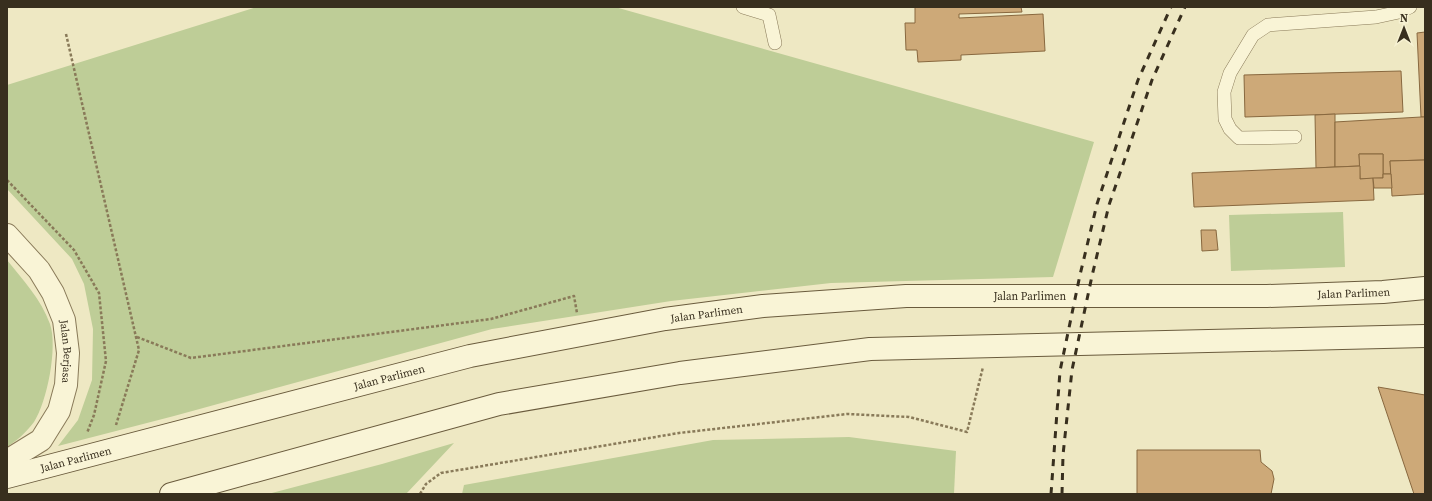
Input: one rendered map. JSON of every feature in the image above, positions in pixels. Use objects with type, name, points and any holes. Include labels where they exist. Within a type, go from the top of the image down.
[{"type":"street","name":"Jalan Berjasa","points":[[7,235],[39,270],[53,293],[64,320],[68,353],[66,385],[59,410],[41,440],[7,461]]},
{"type":"street","name":"Jalan Parlimen","points":[[7,477],[470,356],[665,319],[763,306],[906,296],[1267,296],[1383,292],[1425,288]]},
{"type":"street","points":[[171,494],[499,404],[680,373],[784,359],[870,349],[1425,336]]},
{"type":"lane","points":[[743,7],[770,15],[775,43]]},
{"type":"lane","points":[[1295,137],[1239,138],[1230,129],[1225,119],[1224,92],[1230,73],[1253,35],[1268,25],[1376,16],[1399,12],[1410,7]]},
{"type":"path","points":[[66,34],[139,350],[116,425]]},
{"type":"path","points":[[7,180],[74,250],[99,293],[106,361],[94,415],[87,435]]},
{"type":"path","points":[[136,336],[191,358],[491,319],[574,296],[576,306]]},
{"type":"path","points":[[420,494],[426,484],[441,473],[582,448],[702,430],[847,414],[909,417],[967,432],[983,365]]},
{"type":"green space","points":[[257,7],[615,7],[1094,142],[1053,277],[831,283],[671,301],[492,329],[174,416],[58,446],[78,420],[92,380],[93,329],[84,284],[72,259],[7,189],[7,85]]},
{"type":"green space","points":[[1343,212],[1345,267],[1231,271],[1229,215]]},
{"type":"green space","points":[[7,260],[42,306],[50,324],[53,346],[50,374],[39,413],[28,429],[7,447]]},
{"type":"green space","points":[[849,437],[956,451],[954,494],[462,494],[464,485],[713,440]]},
{"type":"green space","points":[[454,443],[406,494],[268,494],[382,464]]},
{"type":"building","points":[[915,7],[1021,7],[1022,12],[959,14],[959,18],[1043,14],[1045,51],[961,55],[961,60],[918,62],[917,50],[906,50],[905,23],[915,23]]},
{"type":"building","points":[[1425,32],[1425,117],[1421,117],[1417,33]]},
{"type":"building","points":[[1401,71],[1403,112],[1245,117],[1244,75]]},
{"type":"building","points":[[1335,114],[1335,167],[1316,168],[1315,115]]},
{"type":"building","points":[[1425,117],[1425,160],[1390,161],[1391,174],[1383,174],[1383,154],[1359,154],[1360,166],[1335,167],[1335,122]]},
{"type":"building","points":[[1359,154],[1383,154],[1383,178],[1360,179]]},
{"type":"building","points":[[1425,160],[1425,194],[1392,196],[1390,161]]},
{"type":"building","points":[[1360,166],[1360,179],[1373,178],[1374,200],[1194,207],[1192,173]]},
{"type":"building","points":[[1383,174],[1391,174],[1392,188],[1374,188],[1373,178],[1383,178]]},
{"type":"building","points":[[1201,230],[1216,230],[1218,250],[1202,251]]},
{"type":"building","points":[[1378,387],[1425,395],[1425,494],[1414,494]]},
{"type":"building","points":[[1137,450],[1260,450],[1261,462],[1272,471],[1274,479],[1271,494],[1137,494]]},
{"type":"railway","points":[[1051,494],[1060,371],[1080,275],[1097,204],[1138,80],[1171,7]]},
{"type":"railway","points":[[1062,494],[1063,455],[1072,370],[1109,205],[1152,80],[1185,7]]}]
